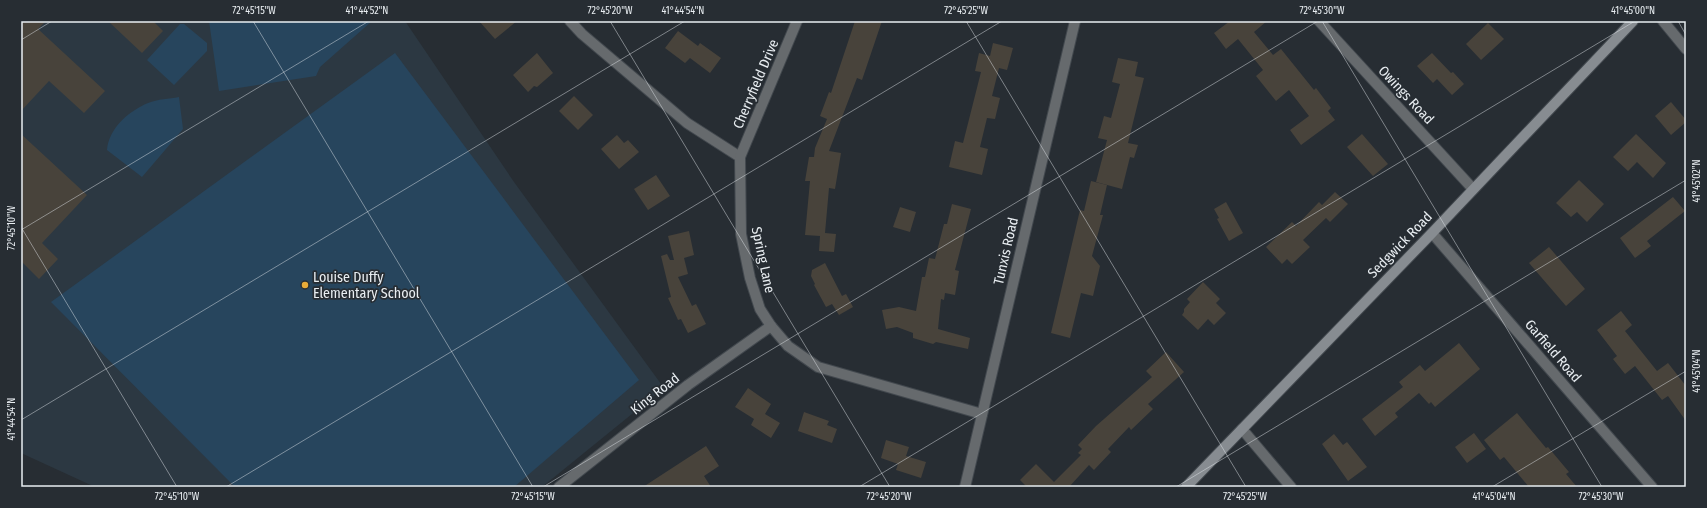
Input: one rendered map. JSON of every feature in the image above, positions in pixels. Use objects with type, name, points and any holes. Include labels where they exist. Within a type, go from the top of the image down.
[{"type":"main road","name":"Sedgwick Road","points":[[1186,487],[1633,21]]},
{"type":"street","points":[[570,21],[582,34],[687,123],[740,157]]},
{"type":"street","name":"Cherryfield Drive","points":[[740,157],[797,21]]},
{"type":"street","name":"Tunxis Road","points":[[965,487],[1075,21]]},
{"type":"street","name":"Owings Road","points":[[1319,21],[1473,188]]},
{"type":"street","points":[[1662,21],[1686,49]]},
{"type":"street","name":"Spring Lane","points":[[740,157],[741,234],[750,278],[760,309],[771,326],[788,346],[818,367],[982,414]]},
{"type":"street","name":"Garfield Road","points":[[1432,232],[1652,487]]},
{"type":"street","name":"King Road","points":[[559,487],[688,385],[771,326]]},
{"type":"street","points":[[1242,429],[1291,487]]},
{"type":"shaded area","name":"Louise Duffy Elementary School","points":[[21,21],[405,21],[514,182],[664,388],[542,487],[95,487],[21,453]]},
{"type":"shaded area","points":[[209,21],[372,21],[320,67],[316,76],[219,91]]},
{"type":"shaded area","points":[[180,24],[184,24],[207,43],[207,51],[174,85],[147,60]]},
{"type":"shaded area","name":"Louise Duffy Elementary School","points":[[395,53],[639,380],[514,487],[235,487],[51,302]]},
{"type":"shaded area","points":[[179,97],[183,129],[142,177],[107,150],[112,134],[121,121],[127,116],[141,106],[160,100]]},
{"type":"building","points":[[21,21],[46,21],[38,29],[105,91],[84,113],[49,81],[21,111]]},
{"type":"building","points":[[108,21],[153,21],[163,31],[142,53]]},
{"type":"building","points":[[479,21],[517,21],[495,39]]},
{"type":"building","points":[[855,21],[882,21],[862,80],[857,78],[829,151],[841,153],[835,189],[829,188],[825,233],[836,234],[834,252],[819,251],[820,236],[805,235],[810,181],[805,181],[809,157],[814,157],[815,148],[827,119],[820,116],[829,92],[831,93]]},
{"type":"building","points":[[1230,21],[1267,21],[1254,32],[1273,55],[1281,49],[1314,90],[1316,88],[1331,108],[1328,111],[1335,120],[1301,145],[1290,130],[1309,116],[1289,90],[1276,101],[1256,76],[1263,70],[1238,39],[1226,49],[1214,33]]},
{"type":"building","points":[[1488,23],[1504,39],[1481,60],[1466,44]]},
{"type":"building","points":[[678,31],[698,46],[700,43],[721,58],[710,73],[690,58],[685,63],[665,48]]},
{"type":"building","points":[[993,43],[1013,48],[1007,70],[999,68],[992,96],[1000,98],[995,119],[987,118],[980,147],[988,149],[982,175],[949,167],[955,141],[963,143],[981,72],[975,71],[979,53],[990,56]]},
{"type":"building","points":[[537,53],[553,73],[537,87],[534,86],[528,92],[513,75]]},
{"type":"building","points":[[1432,53],[1464,84],[1452,95],[1437,79],[1433,83],[1417,66]]},
{"type":"building","points":[[1118,58],[1138,62],[1135,76],[1144,78],[1128,143],[1138,145],[1134,158],[1130,157],[1122,189],[1096,182],[1107,140],[1098,138],[1104,116],[1111,118],[1120,84],[1112,82]]},
{"type":"building","points":[[574,96],[593,115],[578,130],[559,111]]},
{"type":"building","points":[[1671,102],[1686,122],[1671,135],[1655,116]]},
{"type":"building","points":[[21,134],[87,195],[42,243],[58,259],[39,279],[21,261]]},
{"type":"building","points":[[1362,134],[1388,164],[1373,176],[1347,147]]},
{"type":"building","points":[[1636,134],[1666,163],[1653,178],[1637,162],[1628,171],[1613,157]]},
{"type":"building","points":[[617,135],[624,143],[628,140],[639,152],[619,169],[601,149]]},
{"type":"building","points":[[656,175],[670,196],[648,210],[634,189]]},
{"type":"building","points":[[1579,180],[1604,204],[1587,222],[1577,212],[1571,217],[1556,203]]},
{"type":"building","points":[[1091,181],[1107,185],[1100,215],[1103,215],[1092,256],[1100,266],[1093,296],[1081,293],[1070,338],[1051,333],[1080,210],[1084,211]]},
{"type":"building","points":[[1335,192],[1348,204],[1330,222],[1326,218],[1303,240],[1310,247],[1292,264],[1287,259],[1282,264],[1266,247],[1292,222],[1296,226],[1319,202],[1322,205]]},
{"type":"building","points":[[1673,197],[1685,211],[1647,241],[1651,246],[1635,258],[1620,238]]},
{"type":"building","points":[[1226,202],[1243,233],[1229,241],[1217,219],[1219,218],[1214,209]]},
{"type":"building","points":[[952,204],[971,209],[955,270],[959,271],[955,295],[945,293],[944,300],[941,299],[938,329],[970,338],[968,349],[936,342],[933,344],[913,338],[913,333],[897,327],[886,329],[882,310],[899,307],[916,311],[922,277],[925,277],[929,258],[935,259],[944,224],[947,224]]},
{"type":"building","points":[[900,207],[916,212],[910,232],[893,227]]},
{"type":"building","points":[[689,231],[694,255],[684,258],[688,274],[678,277],[692,306],[696,304],[706,324],[688,333],[681,319],[678,320],[668,298],[671,297],[661,256],[667,254],[670,260],[674,260],[668,236]]},
{"type":"building","points":[[1549,247],[1585,289],[1566,306],[1529,263]]},
{"type":"building","points":[[825,263],[842,296],[846,294],[853,307],[839,315],[832,304],[826,307],[814,285],[815,284],[811,276],[812,270]]},
{"type":"building","points":[[1203,282],[1220,299],[1216,303],[1226,313],[1214,325],[1208,319],[1198,330],[1182,315],[1184,309],[1190,302],[1187,299]]},
{"type":"building","points":[[1621,311],[1632,325],[1625,331],[1657,371],[1668,363],[1686,386],[1686,421],[1668,396],[1662,400],[1635,366],[1625,374],[1613,359],[1617,356],[1597,330]]},
{"type":"building","points":[[1459,343],[1480,369],[1435,407],[1431,402],[1429,404],[1419,393],[1395,413],[1398,417],[1375,436],[1362,419],[1403,387],[1399,382],[1420,365],[1425,371]]},
{"type":"building","points":[[1166,352],[1184,372],[1148,404],[1153,409],[1131,430],[1129,427],[1108,449],[1111,452],[1094,470],[1089,465],[1069,487],[1027,487],[1020,480],[1036,464],[1054,482],[1081,455],[1078,453],[1082,449],[1078,445],[1096,426],[1152,377],[1146,371]]},
{"type":"building","points":[[748,388],[771,404],[765,414],[780,423],[771,438],[751,425],[754,419],[735,407]]},
{"type":"building","points":[[804,412],[829,421],[827,425],[837,429],[832,443],[798,431]]},
{"type":"building","points":[[1517,413],[1546,448],[1548,447],[1569,472],[1566,474],[1577,487],[1529,487],[1504,457],[1500,460],[1484,440]]},
{"type":"building","points":[[1474,433],[1486,449],[1467,463],[1455,447]]},
{"type":"building","points":[[1334,434],[1343,445],[1347,442],[1367,467],[1348,481],[1322,444]]},
{"type":"building","points":[[886,440],[909,447],[906,456],[926,462],[921,478],[896,470],[898,464],[881,458]]},
{"type":"building","points":[[706,446],[719,466],[704,476],[711,487],[643,487]]},
{"type":"place","name":"Louise Duffy Elementary School","points":[[305,285]]}]
